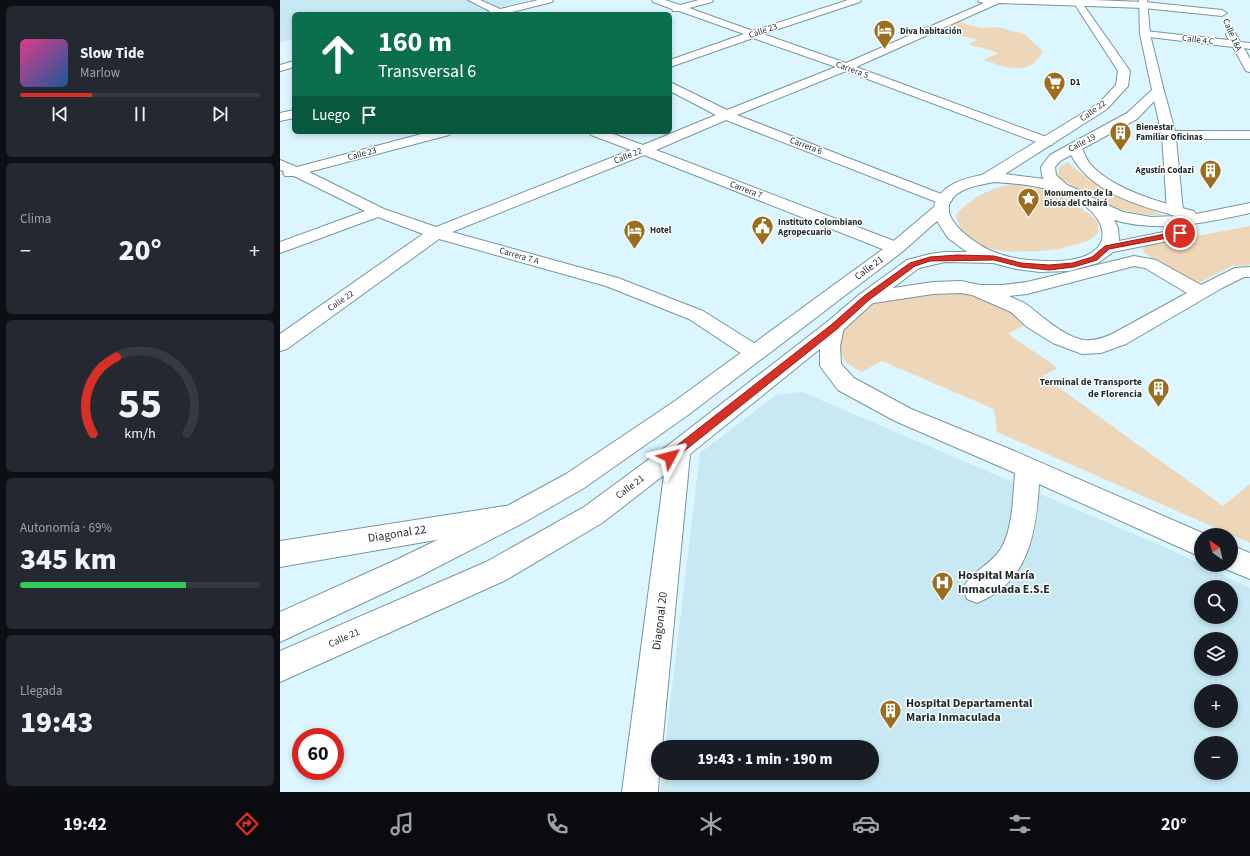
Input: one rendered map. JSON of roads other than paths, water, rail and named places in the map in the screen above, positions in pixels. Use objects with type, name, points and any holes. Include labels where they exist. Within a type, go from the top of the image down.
[{"type":"street","points":[[472,0],[496,12]]},
{"type":"street","points":[[502,12],[549,0]]},
{"type":"street","name":"Carrera 5","points":[[656,0],[846,67],[1047,142]]},
{"type":"street","points":[[666,12],[709,0]]},
{"type":"street","name":"Calle 23","points":[[672,63],[857,0]]},
{"type":"street","points":[[981,0],[1143,2],[1225,19]]},
{"type":"street","name":"Calle 18A","points":[[1215,0],[1225,19],[1235,44],[1250,69]]},
{"type":"street","name":"Calle 22","points":[[280,344],[436,233],[642,151],[726,115],[846,67],[996,1]]},
{"type":"street","name":"Calle 22","points":[[974,181],[989,178],[1047,142],[1102,106],[1122,86],[1124,71],[1077,1]]},
{"type":"street","points":[[1143,2],[1145,34],[1169,134],[1174,211]]},
{"type":"street","name":"Calle 4 C","points":[[1145,34],[1250,46]]},
{"type":"street","points":[[280,68],[292,65]]},
{"type":"street","name":"Carrera 6","points":[[672,87],[726,115],[942,204]]},
{"type":"street","name":"Calle 19","points":[[1061,188],[1049,176],[1048,167],[1055,158],[1132,116],[1158,90]]},
{"type":"street","points":[[280,117],[292,114]]},
{"type":"street","name":"Calle 23","points":[[288,173],[436,134]]},
{"type":"street","name":"Carrera 7","points":[[601,134],[896,248]]},
{"type":"street","points":[[1169,134],[1250,135]]},
{"type":"street","points":[[1074,148],[1086,168],[1107,184],[1142,200],[1174,211],[1200,217]]},
{"type":"street","name":"Carrera 7 A","points":[[280,164],[288,173],[378,212],[436,233],[612,282],[696,314],[755,353]]},
{"type":"street","name":"Calle 21","points":[[280,627],[408,568],[514,515],[581,476],[680,409],[896,248],[942,204],[950,192],[961,185],[974,181],[994,178],[1016,178],[1061,188],[1091,204],[1108,221],[1111,230],[1111,239],[1107,248],[1094,258],[1081,263],[1049,267],[1021,265],[994,258],[971,248],[954,235],[944,222],[942,204]]},
{"type":"street","points":[[1091,204],[1121,217],[1143,221],[1200,217],[1250,208]]},
{"type":"street","points":[[280,248],[378,212]]},
{"type":"street","points":[[1107,248],[1152,238],[1250,221]]},
{"type":"street","name":"Calle 21","points":[[280,667],[496,571],[593,515],[679,450],[834,327],[867,298],[913,264],[930,259],[994,258]]},
{"type":"street","points":[[867,298],[933,288],[961,287],[977,290],[1027,288],[1134,261],[1150,264],[1201,293]]},
{"type":"street","points":[[977,290],[1011,305],[1060,338],[1082,347],[1101,346],[1119,339],[1241,272],[1250,272]]},
{"type":"street","points":[[834,327],[830,346],[831,366],[846,384],[903,415],[1028,468],[1194,542]]},
{"type":"street","name":"Diagonal 20","points":[[640,792],[679,450]]},
{"type":"street","points":[[977,589],[997,573],[1011,558],[1020,539],[1028,468]]},
{"type":"street","name":"Diagonal 22","points":[[280,554],[514,515]]},
{"type":"street","points":[[1238,561],[1250,566]]},
{"type":"place","name":"Diva habitación","points":[[884,50]]},
{"type":"place","name":"D1","points":[[1055,102]]},
{"type":"place","name":"Bienestar Familiar Oficinas","points":[[1120,152]]},
{"type":"place","name":"Agustín Codazi","points":[[1210,190]]},
{"type":"place","name":"Monumento de la Diosa del Chairá","points":[[1028,218]]},
{"type":"place","name":"Instituto Colombiano Agropecuario","points":[[762,246]]},
{"type":"place","name":"Hotel","points":[[635,250]]},
{"type":"place","name":"Terminal de Transporte de Florencia","points":[[1158,408]]},
{"type":"place","name":"Hospital María Inmaculada E.S.E","points":[[942,602]]},
{"type":"place","name":"Hospital Departamental Maria Inmaculada","points":[[891,730]]}]
